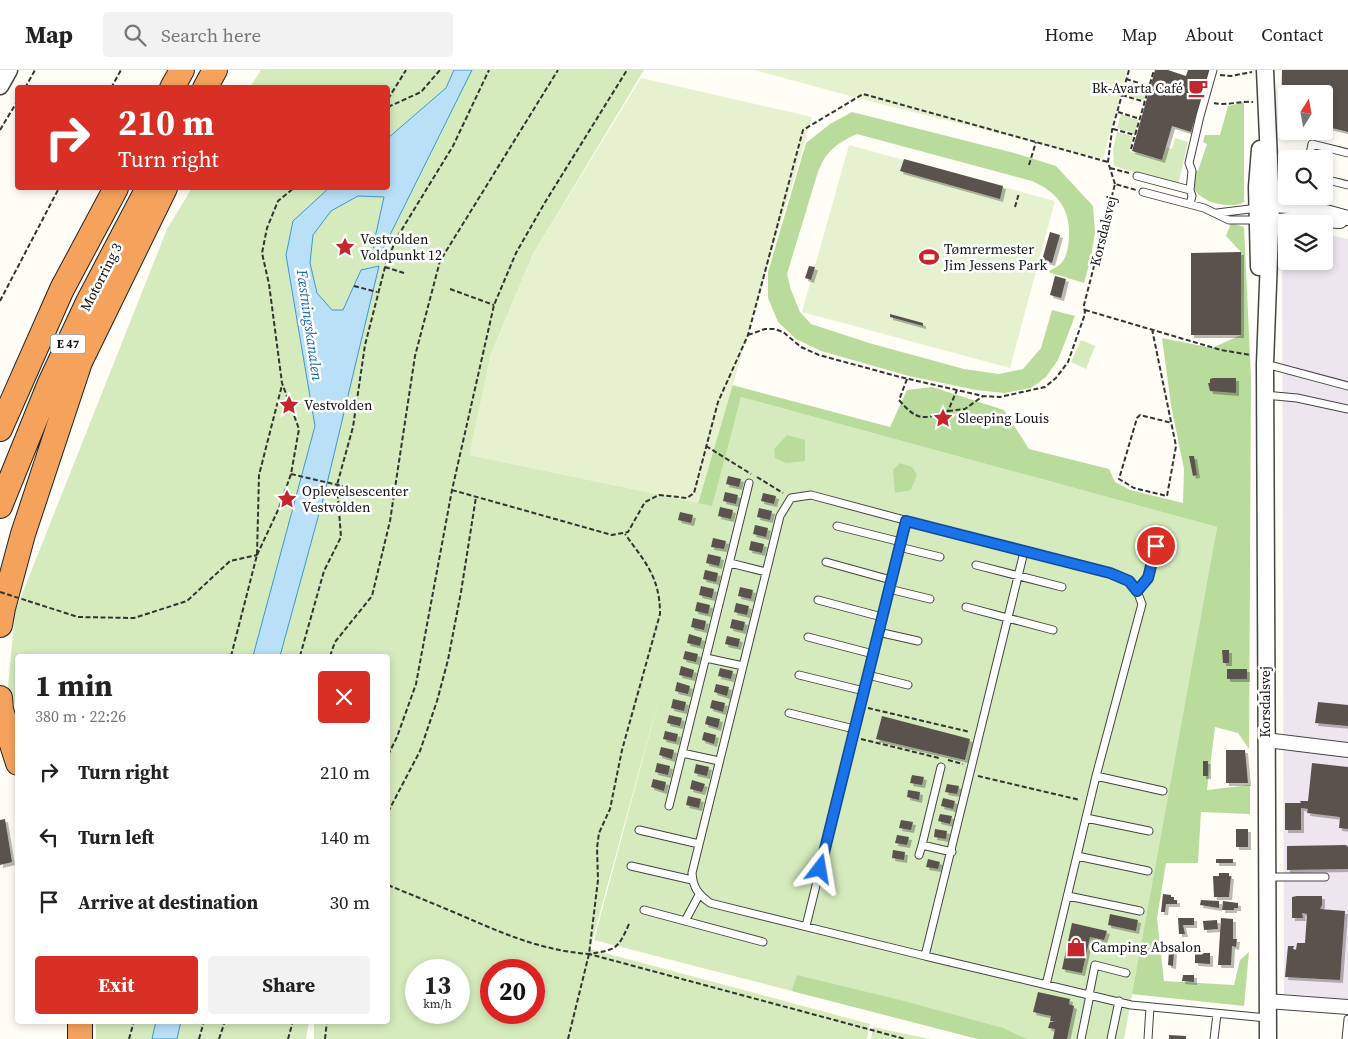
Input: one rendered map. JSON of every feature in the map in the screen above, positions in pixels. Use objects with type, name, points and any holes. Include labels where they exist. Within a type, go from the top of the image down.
[{"type":"highway","points":[[174,85],[182,70]]},
{"type":"highway","points":[[207,85],[215,70]]},
{"type":"highway","points":[[222,85],[229,70]]},
{"type":"highway","name":"Motorring 3","points":[[0,429],[62,289],[115,190]]},
{"type":"highway","name":"Motorring 3","points":[[0,506],[62,356],[147,190]]},
{"type":"highway","points":[[0,625],[2,608],[23,534],[80,362],[164,190]]},
{"type":"highway","points":[[0,386],[23,340],[62,289]]},
{"type":"highway","points":[[0,698],[1,710],[15,754]]},
{"type":"highway","points":[[80,1024],[80,1039]]},
{"type":"street","points":[[0,86],[9,70]]},
{"type":"street","name":"Korsdalsvej","points":[[1265,70],[1266,103],[1257,176],[1264,214],[1268,1039]]},
{"type":"street","points":[[1264,214],[1296,219],[1348,220]]},
{"type":"street","points":[[1266,740],[1348,750]]},
{"type":"street","points":[[1267,1001],[1348,1007]]},
{"type":"lane","points":[[1190,204],[1192,196],[1190,190],[1192,171],[1189,163],[1212,71]]},
{"type":"lane","points":[[1310,150],[1312,144],[1348,153]]},
{"type":"lane","points":[[1137,176],[1190,190]]},
{"type":"lane","points":[[1333,181],[1348,185]]},
{"type":"lane","points":[[1143,192],[1190,204],[1217,213],[1228,220],[1264,214]]},
{"type":"lane","points":[[1217,213],[1264,214]]},
{"type":"lane","points":[[1264,361],[1348,386]]},
{"type":"lane","points":[[1265,395],[1297,398],[1348,408]]},
{"type":"lane","points":[[669,806],[749,483]]},
{"type":"lane","points":[[1046,985],[1096,776],[1142,604],[1137,591],[1129,581],[1110,573],[811,495],[791,498],[780,516],[692,873],[694,888],[699,895],[710,903],[925,956],[1046,985],[1089,995],[1150,1007],[1267,1018]]},
{"type":"lane","points":[[806,926],[906,521]]},
{"type":"lane","points":[[837,526],[940,557]]},
{"type":"lane","points":[[1137,591],[1148,578],[1160,530]]},
{"type":"lane","points":[[925,956],[1024,552]]},
{"type":"lane","points":[[826,562],[891,580]]},
{"type":"lane","points":[[730,563],[766,572]]},
{"type":"lane","points":[[976,565],[1062,586]]},
{"type":"lane","points":[[890,589],[930,599]]},
{"type":"lane","points":[[818,600],[882,617]]},
{"type":"lane","points":[[966,607],[1053,630]]},
{"type":"lane","points":[[878,632],[918,641]]},
{"type":"lane","points":[[808,637],[873,654]]},
{"type":"lane","points":[[706,658],[743,666]]},
{"type":"lane","points":[[799,675],[864,691]]},
{"type":"lane","points":[[868,675],[908,685]]},
{"type":"lane","points":[[789,713],[854,733]]},
{"type":"lane","points":[[682,753],[720,761]]},
{"type":"lane","points":[[919,855],[941,767]]},
{"type":"lane","points":[[1096,776],[1163,791]]},
{"type":"lane","points":[[1086,818],[1149,831]]},
{"type":"lane","points":[[639,830],[699,844]]},
{"type":"lane","points":[[922,845],[952,852]]},
{"type":"lane","points":[[1077,856],[1148,871]]},
{"type":"lane","points":[[631,866],[692,880]]},
{"type":"lane","points":[[1266,877],[1325,877]]},
{"type":"lane","points":[[685,921],[699,895]]},
{"type":"lane","points":[[1068,896],[1140,911]]},
{"type":"lane","points":[[644,910],[763,942]]},
{"type":"lane","points":[[1081,1039],[1095,965],[1126,973]]},
{"type":"lane","points":[[1111,1039],[1119,1001]]},
{"type":"lane","points":[[1148,1039],[1150,1007]]},
{"type":"lane","points":[[1214,1039],[1216,1014]]},
{"type":"lane","points":[[1346,1039],[1348,1019]]},
{"type":"path","points":[[27,85],[35,70]]},
{"type":"path","points":[[113,85],[121,70]]},
{"type":"path","points":[[390,96],[406,70]]},
{"type":"path","points":[[390,106],[421,92],[440,70]]},
{"type":"path","points":[[301,654],[324,571],[341,537],[337,485],[353,427],[365,345],[385,266],[396,238],[454,146],[489,70]]},
{"type":"path","points":[[331,654],[334,642],[372,596],[390,520],[415,356],[440,261],[558,70]]},
{"type":"path","points":[[390,751],[416,684],[452,490],[494,305],[516,253],[627,70]]},
{"type":"path","points":[[1115,184],[1108,162],[1112,128],[1129,70]]},
{"type":"path","points":[[1131,149],[1154,70]]},
{"type":"path","points":[[1212,71],[1220,76],[1231,76],[1265,70]]},
{"type":"path","points":[[1126,78],[1150,86]]},
{"type":"path","points":[[452,490],[612,535],[628,532],[645,502],[658,495],[687,498],[694,493],[718,402],[748,335],[803,130],[864,94],[1108,162]]},
{"type":"path","points":[[1122,96],[1145,102]]},
{"type":"path","points":[[1204,101],[1220,104],[1239,101],[1266,103]]},
{"type":"path","points":[[0,130],[15,105]]},
{"type":"path","points":[[1117,112],[1140,119]]},
{"type":"path","points":[[1112,128],[1135,135]]},
{"type":"path","points":[[1029,165],[1036,142]]},
{"type":"path","points":[[1110,168],[1137,176]]},
{"type":"path","name":"Korsdalsvej","points":[[1085,310],[1084,305],[1115,184],[1143,192]]},
{"type":"path","points":[[0,301],[58,190]]},
{"type":"path","points":[[232,654],[257,556],[279,508],[291,474],[299,429],[282,383],[262,253],[267,228],[278,201],[292,190]]},
{"type":"path","points":[[1015,207],[1019,193]]},
{"type":"path","points":[[385,266],[404,273]]},
{"type":"path","points":[[354,286],[377,292]]},
{"type":"path","points":[[450,289],[494,305]]},
{"type":"path","points":[[748,335],[765,329],[775,329],[783,332],[801,347],[819,355],[907,379],[983,396],[1000,396],[1045,388],[1056,378],[1068,362],[1085,310],[1264,361]]},
{"type":"path","points":[[1152,329],[1172,423],[1176,446],[1167,496],[1134,488],[1119,479],[1137,418],[1140,415],[1172,423]]},
{"type":"path","points":[[907,379],[899,400],[909,412],[920,417],[965,409],[983,396]]},
{"type":"path","points":[[257,556],[259,475],[282,383]]},
{"type":"path","points":[[948,411],[957,390]]},
{"type":"path","points":[[706,446],[791,498]]},
{"type":"path","points":[[291,474],[393,498]]},
{"type":"path","points":[[390,808],[420,751],[437,701],[448,660],[476,497]]},
{"type":"path","points":[[568,1039],[589,954],[598,880],[597,854],[599,833],[610,809],[622,750],[660,614],[660,596],[653,573],[624,533]]},
{"type":"path","points":[[0,592],[78,618],[134,618],[187,601],[230,561],[257,556]]},
{"type":"path","points":[[860,706],[980,735]]},
{"type":"path","points":[[854,733],[972,766]]},
{"type":"path","points":[[970,774],[1090,802]]},
{"type":"path","points":[[390,887],[528,943],[589,954],[905,1039]]},
{"type":"path","points":[[589,954],[608,951],[620,943],[629,924]]},
{"type":"path","points":[[129,1039],[133,1024]]},
{"type":"path","points":[[199,1039],[203,1024]]},
{"type":"path","points":[[219,1039],[223,1024]]},
{"type":"path","points":[[292,1024],[288,1038],[293,1039]]},
{"type":"path","points":[[325,1039],[327,1024]]},
{"type":"shaded area","points":[[1333,236],[1348,239],[1348,999],[1284,994],[1282,270],[1333,270]]},
{"type":"green space","points":[[261,70],[644,70],[533,254],[491,354],[470,455],[711,505],[741,397],[1217,527],[1124,1039],[978,1039],[594,940],[664,680],[590,949],[870,1024],[867,1039],[314,1039],[314,1024],[390,1024],[390,654],[15,654],[15,705],[8,686],[15,612],[167,229],[191,190],[390,190],[390,85],[251,85]]},
{"type":"green space","points":[[755,70],[1127,70],[1103,159],[861,99]]},
{"type":"green space","points":[[641,78],[812,117],[698,503],[469,455],[491,354],[533,254]]},
{"type":"green space","points":[[1130,82],[1148,87],[1144,100],[1126,95]]},
{"type":"green space","points":[[1244,102],[1244,202],[1229,205],[1219,204],[1201,196],[1195,190],[1193,181],[1207,144],[1203,142],[1205,135],[1220,135],[1228,106]]},
{"type":"green space","points":[[852,112],[1018,154],[1056,166],[1093,206],[1095,232],[1091,258],[1084,283],[1048,272],[1065,258],[1069,224],[1060,201],[1040,185],[1032,181],[857,134],[837,145],[827,155],[817,175],[787,274],[800,312],[811,324],[869,343],[964,369],[999,374],[1023,369],[1041,348],[1052,310],[1075,316],[1058,360],[1046,377],[1031,388],[1004,393],[976,390],[909,376],[821,351],[796,339],[778,322],[768,298],[768,272],[806,143],[830,124]]},
{"type":"green space","points":[[1121,114],[1138,120],[1135,134],[1117,128]]},
{"type":"green space","points":[[1117,132],[1134,137],[1129,151],[1162,160],[1166,147],[1172,149],[1175,138],[1188,142],[1178,186],[1114,166],[1113,149]]},
{"type":"green space","name":"Tømrermester Jim Jessens Park","points":[[849,145],[1055,201],[1010,368],[802,312]]},
{"type":"green space","points":[[1231,223],[1244,227],[1251,378],[1249,749],[1238,733],[1215,727],[1207,790],[1250,785],[1250,814],[1201,812],[1198,863],[1166,863],[1157,918],[1164,981],[1234,985],[1240,960],[1249,952],[1244,1006],[1132,994],[1217,527],[741,397],[712,506],[698,503],[732,385],[890,427],[907,390],[932,387],[1004,410],[1029,449],[1109,469],[1115,482],[1130,490],[1183,503],[1184,469],[1171,405],[1162,338],[1212,348],[1241,335],[1241,252],[1226,236]]},
{"type":"green space","points":[[1081,340],[1095,346],[1086,369],[1071,362]]},
{"type":"green space","points":[[787,435],[805,440],[805,461],[786,463],[775,458],[774,449]]},
{"type":"green space","points":[[900,463],[912,467],[917,475],[911,490],[895,493],[893,470]]},
{"type":"green space","points":[[797,975],[1003,1028],[1027,1039],[978,1039],[792,991]]},
{"type":"green space","points":[[96,1024],[308,1024],[306,1039],[96,1039]]},
{"type":"green space","points":[[873,1027],[930,1039],[871,1039]]},
{"type":"water","name":"Fæstningskanalen","points":[[454,70],[472,70],[381,253],[373,247],[384,197],[358,196],[331,211],[313,235],[310,263],[317,293],[332,310],[343,310],[361,270],[379,266],[325,492],[281,654],[254,654],[315,426],[286,255],[293,221],[327,190],[390,190],[390,136],[446,88]]},
{"type":"water","points":[[155,1024],[180,1024],[177,1039],[152,1039]]},
{"type":"building","points":[[1155,70],[1168,70],[1186,76],[1188,70],[1209,70],[1191,132],[1172,126],[1162,160],[1132,151]]},
{"type":"building","points":[[1282,70],[1348,70],[1348,132],[1333,128],[1333,85],[1282,85]]},
{"type":"building","points":[[904,159],[1003,186],[1000,199],[900,171]]},
{"type":"building","points":[[1050,232],[1060,235],[1052,263],[1042,260]]},
{"type":"building","points":[[1241,252],[1241,335],[1191,335],[1191,253]]},
{"type":"building","points":[[809,266],[815,267],[811,280],[805,278]]},
{"type":"building","points":[[1055,276],[1066,279],[1061,298],[1050,295]]},
{"type":"building","points":[[890,314],[923,323],[923,326],[890,317]]},
{"type":"building","points":[[1213,378],[1236,378],[1236,393],[1210,391],[1208,383]]},
{"type":"building","points":[[1189,456],[1194,456],[1197,475],[1193,476]]},
{"type":"building","points":[[728,476],[741,479],[739,487],[726,484]]},
{"type":"building","points":[[725,492],[738,495],[736,504],[723,501]]},
{"type":"building","points":[[763,493],[776,496],[774,504],[761,501]]},
{"type":"building","points":[[720,507],[733,510],[731,519],[718,516]]},
{"type":"building","points":[[759,508],[772,511],[770,520],[757,517]]},
{"type":"building","points":[[680,512],[693,515],[691,523],[678,520]]},
{"type":"building","points":[[755,525],[768,528],[766,537],[753,534]]},
{"type":"building","points":[[713,538],[726,541],[724,549],[711,547]]},
{"type":"building","points":[[751,541],[764,544],[762,553],[749,550]]},
{"type":"building","points":[[708,554],[721,557],[719,566],[706,563]]},
{"type":"building","points":[[705,570],[718,573],[716,582],[703,579]]},
{"type":"building","points":[[701,586],[714,589],[712,598],[699,595]]},
{"type":"building","points":[[740,587],[753,590],[751,599],[738,596]]},
{"type":"building","points":[[697,602],[710,605],[708,614],[695,611]]},
{"type":"building","points":[[736,603],[749,606],[747,615],[734,612]]},
{"type":"building","points":[[693,618],[706,621],[704,630],[691,627]]},
{"type":"building","points":[[732,619],[745,622],[743,631],[730,628]]},
{"type":"building","points":[[689,634],[702,638],[700,646],[687,643]]},
{"type":"building","points":[[727,636],[740,639],[738,647],[725,644]]},
{"type":"building","points":[[1222,650],[1229,650],[1229,663],[1223,663]]},
{"type":"building","points":[[685,651],[698,654],[696,662],[683,659]]},
{"type":"building","points":[[681,666],[694,670],[692,678],[679,675]]},
{"type":"building","points":[[720,668],[733,671],[731,679],[718,676]]},
{"type":"building","points":[[1227,669],[1247,669],[1247,679],[1227,679]]},
{"type":"building","points":[[677,682],[690,686],[688,694],[675,691]]},
{"type":"building","points":[[716,684],[729,687],[727,696],[714,692]]},
{"type":"building","points":[[673,699],[686,702],[684,711],[671,708]]},
{"type":"building","points":[[712,700],[725,703],[723,712],[710,708]]},
{"type":"building","points":[[1318,702],[1348,705],[1348,726],[1315,723]]},
{"type":"building","points":[[669,715],[682,718],[680,726],[667,723]]},
{"type":"building","points":[[707,716],[720,719],[718,728],[705,724]]},
{"type":"building","points":[[882,716],[970,739],[965,760],[876,739]]},
{"type":"building","points":[[665,731],[678,734],[676,742],[663,739]]},
{"type":"building","points":[[704,732],[716,735],[714,744],[702,740]]},
{"type":"building","points":[[661,747],[674,750],[672,759],[659,755]]},
{"type":"building","points":[[1226,750],[1245,750],[1248,783],[1226,783]]},
{"type":"building","points":[[1203,761],[1208,761],[1208,776],[1203,776]]},
{"type":"building","points":[[657,763],[670,766],[668,775],[655,772]]},
{"type":"building","points":[[1312,763],[1348,767],[1348,829],[1339,828],[1340,817],[1307,813],[1308,809],[1301,808],[1301,830],[1285,830],[1285,803],[1308,801]]},
{"type":"building","points":[[696,764],[709,767],[707,776],[694,773]]},
{"type":"building","points":[[912,775],[924,777],[922,785],[910,783]]},
{"type":"building","points":[[653,779],[666,782],[664,791],[651,787]]},
{"type":"building","points":[[692,780],[705,784],[702,792],[690,789]]},
{"type":"building","points":[[947,784],[959,786],[957,794],[945,792]]},
{"type":"building","points":[[908,790],[920,792],[919,800],[907,797]]},
{"type":"building","points":[[688,796],[701,799],[699,808],[686,805]]},
{"type":"building","points":[[943,798],[955,801],[953,809],[941,806]]},
{"type":"building","points":[[940,814],[952,816],[950,824],[938,821]]},
{"type":"building","points":[[5,819],[12,862],[0,865],[0,820]]},
{"type":"building","points":[[901,820],[913,822],[911,830],[899,828]]},
{"type":"building","points":[[935,829],[947,831],[946,839],[934,837]]},
{"type":"building","points":[[1236,829],[1248,829],[1248,847],[1236,847]]},
{"type":"building","points":[[897,835],[909,837],[907,845],[895,843]]},
{"type":"building","points":[[1346,845],[1348,847],[1348,869],[1287,870],[1287,846]]},
{"type":"building","points":[[893,850],[905,852],[904,860],[892,858]]},
{"type":"building","points":[[928,859],[940,862],[938,869],[926,867]]},
{"type":"building","points":[[1216,859],[1233,859],[1233,863],[1216,863]]},
{"type":"building","points":[[1219,873],[1229,873],[1229,876],[1231,876],[1229,897],[1214,897],[1213,876],[1219,876]]},
{"type":"building","points":[[1163,894],[1174,897],[1174,900],[1177,900],[1177,904],[1166,904],[1165,912],[1161,912]]},
{"type":"building","points":[[1322,896],[1320,909],[1345,911],[1340,980],[1285,977],[1288,946],[1294,946],[1293,949],[1296,950],[1297,943],[1305,943],[1307,914],[1302,913],[1303,918],[1292,918],[1292,897]]},
{"type":"building","points":[[1201,900],[1219,901],[1219,908],[1200,905]]},
{"type":"building","points":[[1223,901],[1238,903],[1238,908],[1222,910]]},
{"type":"building","points":[[1110,914],[1138,920],[1136,931],[1108,925]]},
{"type":"building","points":[[1178,918],[1194,918],[1194,925],[1183,925],[1185,934],[1179,934]]},
{"type":"building","points":[[1221,918],[1233,919],[1233,939],[1237,939],[1236,947],[1232,946],[1231,965],[1218,965]]},
{"type":"building","points":[[1217,920],[1218,929],[1204,930],[1203,921]]},
{"type":"building","points":[[1072,923],[1107,931],[1104,940],[1090,937],[1082,973],[1062,969]]},
{"type":"building","points":[[1169,951],[1174,951],[1173,966],[1168,965]]},
{"type":"building","points":[[1195,953],[1210,953],[1210,964],[1195,963]]},
{"type":"building","points":[[1183,975],[1194,975],[1194,982],[1182,981]]},
{"type":"building","points":[[1038,992],[1070,999],[1069,1004],[1074,1006],[1067,1039],[1053,1039],[1055,1029],[1048,1028],[1050,1022],[1056,1022],[1050,1021],[1051,1016],[1033,1012]]},
{"type":"building","points":[[1169,1035],[1186,1036],[1186,1039],[1169,1039]]},
{"type":"place","name":"Bk-Avarta Café","points":[[1198,88]]},
{"type":"place","name":"Vestvolden Voldpunkt 12","points":[[345,247]]},
{"type":"place","name":"Tømrermester Jim Jessens Park","points":[[929,257]]},
{"type":"place","name":"Vestvolden","points":[[289,405]]},
{"type":"place","name":"Sleeping Louis","points":[[943,418]]},
{"type":"place","name":"Oplevelsescenter Vestvolden","points":[[287,499]]},
{"type":"place","name":"Camping Absalon","points":[[1076,947]]},
{"type":"route","points":[[820,869],[906,521],[1110,573],[1129,581],[1137,591],[1148,578],[1156,546]]}]
